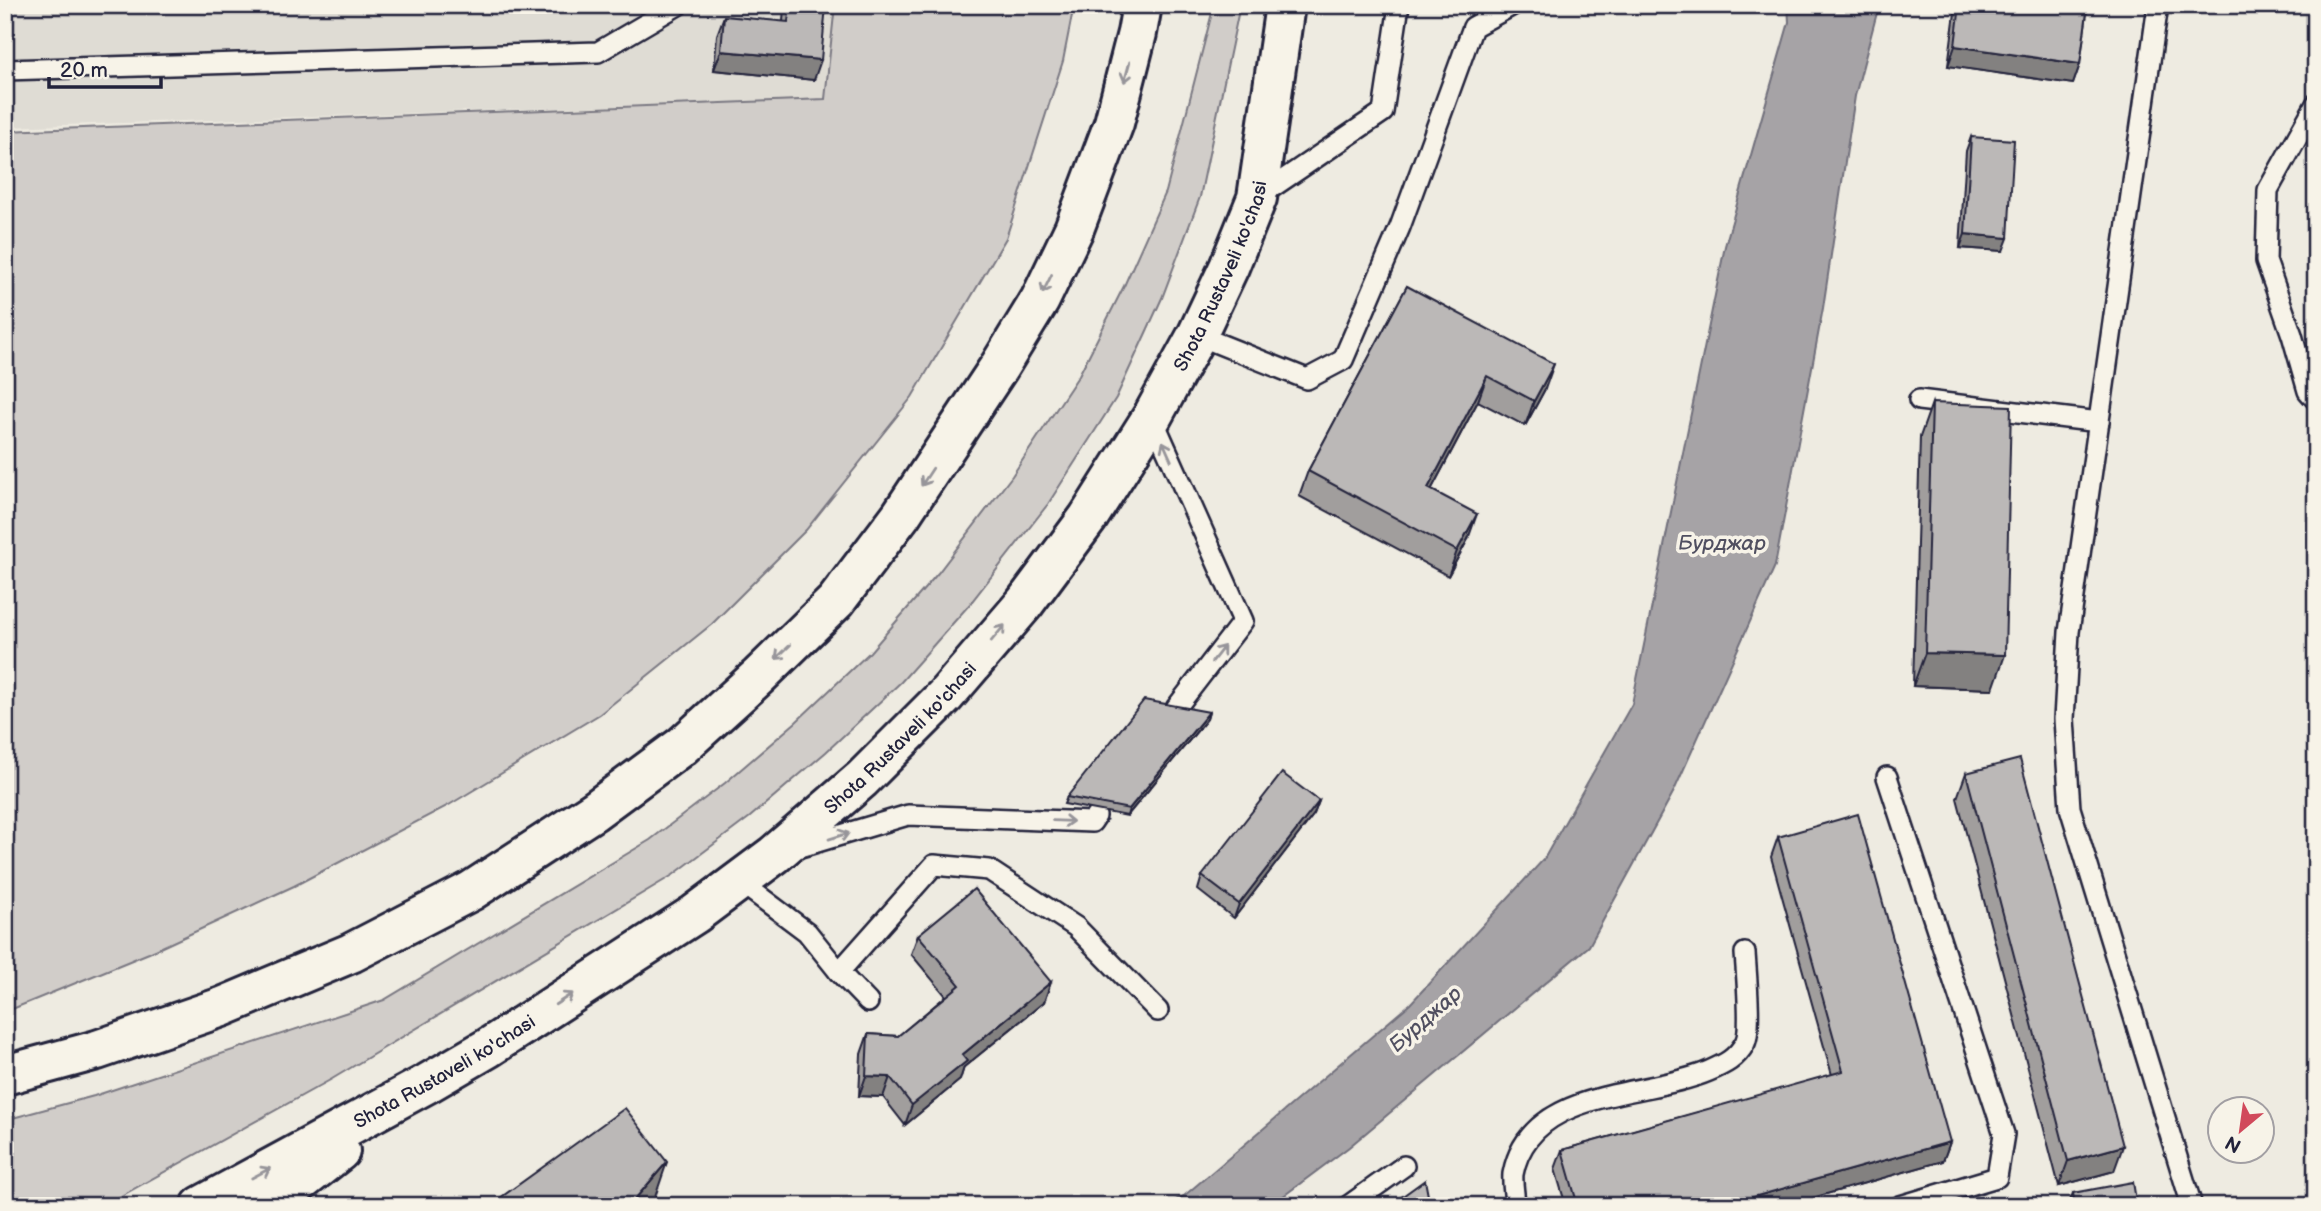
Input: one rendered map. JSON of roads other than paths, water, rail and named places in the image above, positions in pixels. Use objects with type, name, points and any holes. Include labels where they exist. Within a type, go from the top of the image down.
[{"type":"main road","points":[[5,1075],[97,1050],[222,1007],[351,953],[471,891],[594,811],[682,746],[759,676],[836,601],[901,516],[1040,300],[1074,229],[1114,123],[1142,5]]},
{"type":"main road","name":"Shota Rustaveli ko'chasi","points":[[201,1206],[488,1048],[672,929],[774,855],[862,779],[945,696],[1024,604],[1088,518],[1152,417],[1197,335],[1257,198],[1285,5]]},
{"type":"main road","points":[[1257,198],[1310,5]]},
{"type":"main road","points":[[270,1206],[428,1083]]},
{"type":"lane","points":[[5,70],[598,52],[678,5]]},
{"type":"lane","points":[[1257,198],[1383,112],[1399,5]]},
{"type":"lane","points":[[1197,335],[1307,379],[1343,360],[1399,227],[1473,27],[1513,5]]},
{"type":"lane","points":[[2158,5],[2069,632],[2064,730],[2070,808],[2192,1206]]},
{"type":"lane","points":[[2316,104],[2268,190],[2266,261],[2308,391],[2316,400]]},
{"type":"lane","points":[[1919,400],[2099,422]]},
{"type":"lane","points":[[1152,417],[1243,621],[1176,708]]},
{"type":"lane","points":[[1887,776],[2004,1134],[1997,1177],[1900,1206]]},
{"type":"lane","points":[[774,855],[908,815],[1093,822],[1096,816]]},
{"type":"lane","points":[[839,972],[934,865],[989,870],[1076,927],[1158,1010]]},
{"type":"lane","points":[[739,881],[807,932],[839,972],[868,1002]]},
{"type":"lane","points":[[1515,1206],[1513,1175],[1523,1147],[1541,1124],[1582,1103],[1693,1077],[1733,1060],[1747,1040],[1745,953]]},
{"type":"lane","points":[[1348,1206],[1404,1166]]},
{"type":"water","name":"Бурджар","points":[[1788,5],[1879,5],[1855,96],[1823,308],[1775,566],[1674,791],[1589,946],[1349,1147],[1270,1206],[1164,1206],[1184,1196],[1410,1004],[1544,859],[1632,704],[1725,246],[1789,22]]}]
